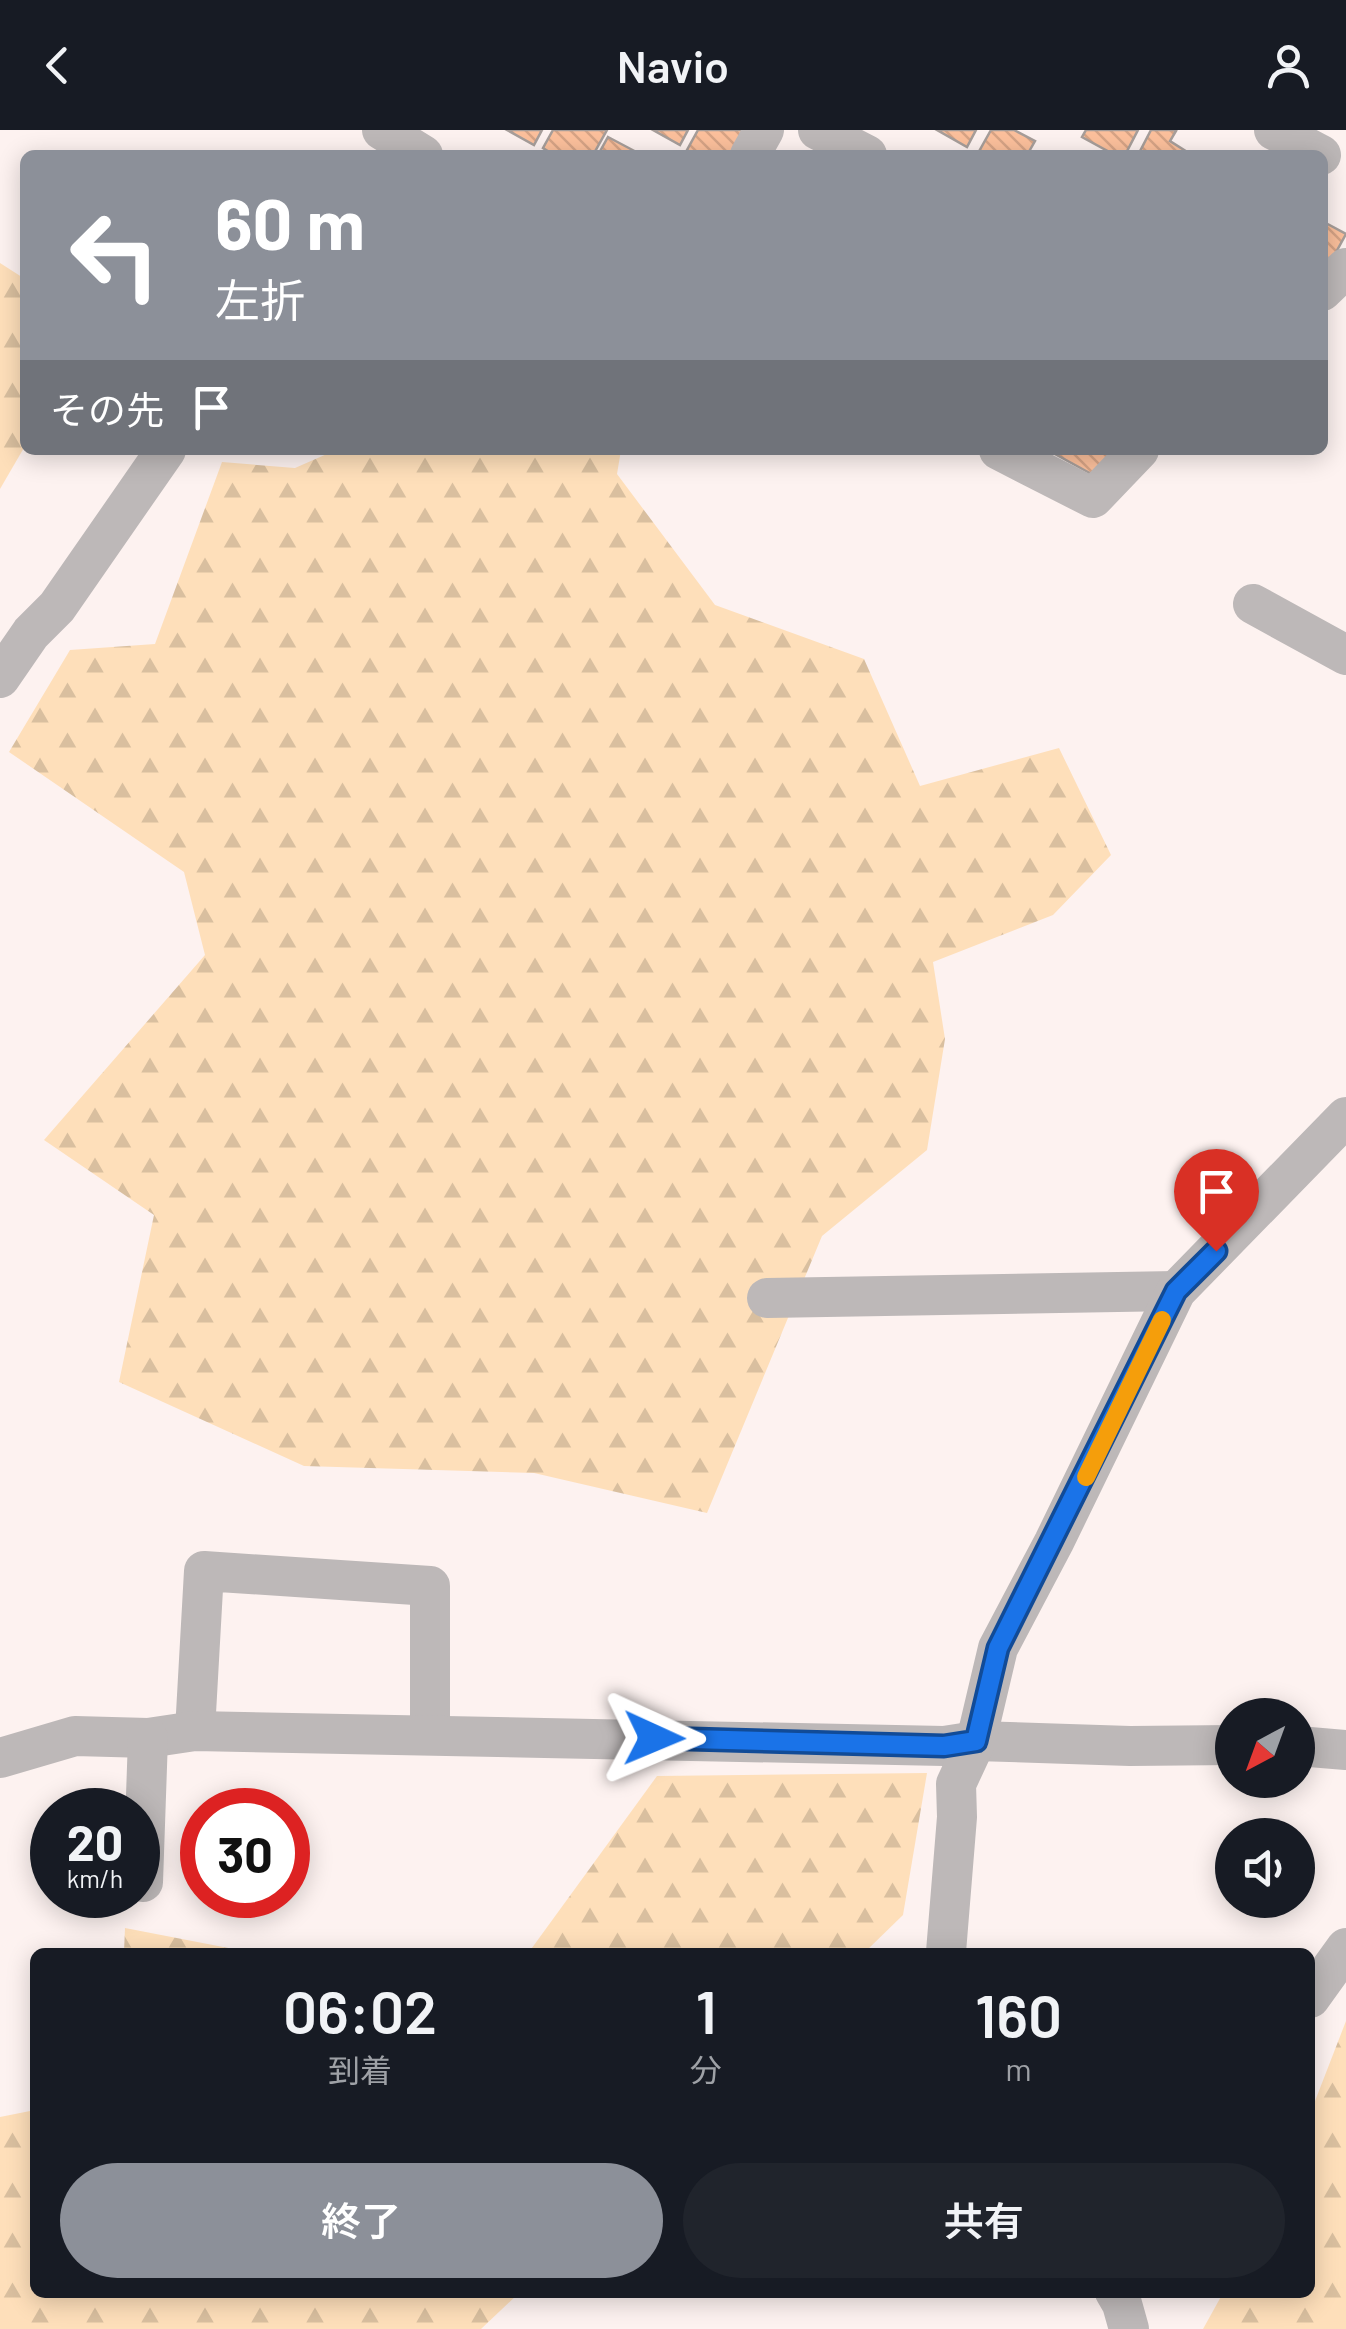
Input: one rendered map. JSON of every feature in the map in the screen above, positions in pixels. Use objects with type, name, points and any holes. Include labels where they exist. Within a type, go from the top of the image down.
[{"type":"street","points":[[818,130],[857,150]]},
{"type":"street","points":[[1274,130],[1311,150]]},
{"type":"street","points":[[380,137],[411,150]]},
{"type":"street","points":[[0,678],[31,633],[58,607],[163,455]]},
{"type":"street","points":[[1009,455],[1092,498],[1134,455]]},
{"type":"street","points":[[1252,604],[1346,655]]},
{"type":"street","points":[[946,1948],[956,1784],[976,1741],[998,1648],[1176,1291],[1346,1117]]},
{"type":"street","points":[[767,1298],[1176,1291]]},
{"type":"street","points":[[195,1731],[204,1571],[430,1586],[430,1734]]},
{"type":"street","points":[[0,1758],[75,1736],[148,1738],[195,1731],[944,1746],[976,1741],[1215,1746]]},
{"type":"street","points":[[146,1788],[148,1738]]},
{"type":"street","points":[[1315,1747],[1346,1750]]},
{"type":"street","points":[[1315,1991],[1346,1948]]},
{"type":"street","points":[[1118,2298],[1129,2329]]},
{"type":"green space","points":[[0,263],[20,276],[20,455],[0,489]]},
{"type":"green space","points":[[325,455],[620,455],[617,474],[715,605],[864,659],[920,786],[1059,748],[1111,855],[1053,915],[933,962],[945,1039],[927,1150],[822,1236],[707,1513],[534,1473],[304,1466],[119,1382],[154,1215],[44,1140],[205,955],[184,872],[9,752],[70,650],[155,644],[222,462],[295,468]]},
{"type":"green space","points":[[927,1773],[903,1915],[869,1948],[532,1948],[657,1776]]},
{"type":"green space","points":[[125,1928],[228,1948],[124,1948]]},
{"type":"green space","points":[[1346,2021],[1346,2329],[1203,2329],[1220,2298],[1315,2298],[1315,2101]]},
{"type":"green space","points":[[30,2111],[30,2298],[514,2298],[481,2329],[0,2329],[0,2117]]},
{"type":"building","points":[[507,130],[542,130],[534,145]]},
{"type":"building","points":[[553,130],[607,130],[596,150],[543,148]]},
{"type":"building","points":[[653,130],[688,130],[680,145]]},
{"type":"building","points":[[698,130],[752,130],[741,150],[687,150]]},
{"type":"building","points":[[937,130],[976,130],[967,147]]},
{"type":"building","points":[[991,130],[1014,130],[1035,141],[1030,150],[980,150]]},
{"type":"building","points":[[1086,130],[1138,130],[1128,150],[1106,150],[1082,137]]},
{"type":"building","points":[[1151,130],[1176,131],[1170,141],[1184,150],[1141,150]]},
{"type":"building","points":[[608,137],[633,150],[601,150]]},
{"type":"building","points":[[1328,224],[1346,234],[1328,265]]},
{"type":"building","points":[[1057,455],[1109,455],[1097,477]]},
{"type":"slow traffic","points":[[1086,1477],[1162,1320]]},
{"type":"route","points":[[654,1738],[944,1746],[976,1741],[998,1648],[1176,1291],[1216,1251]]}]
